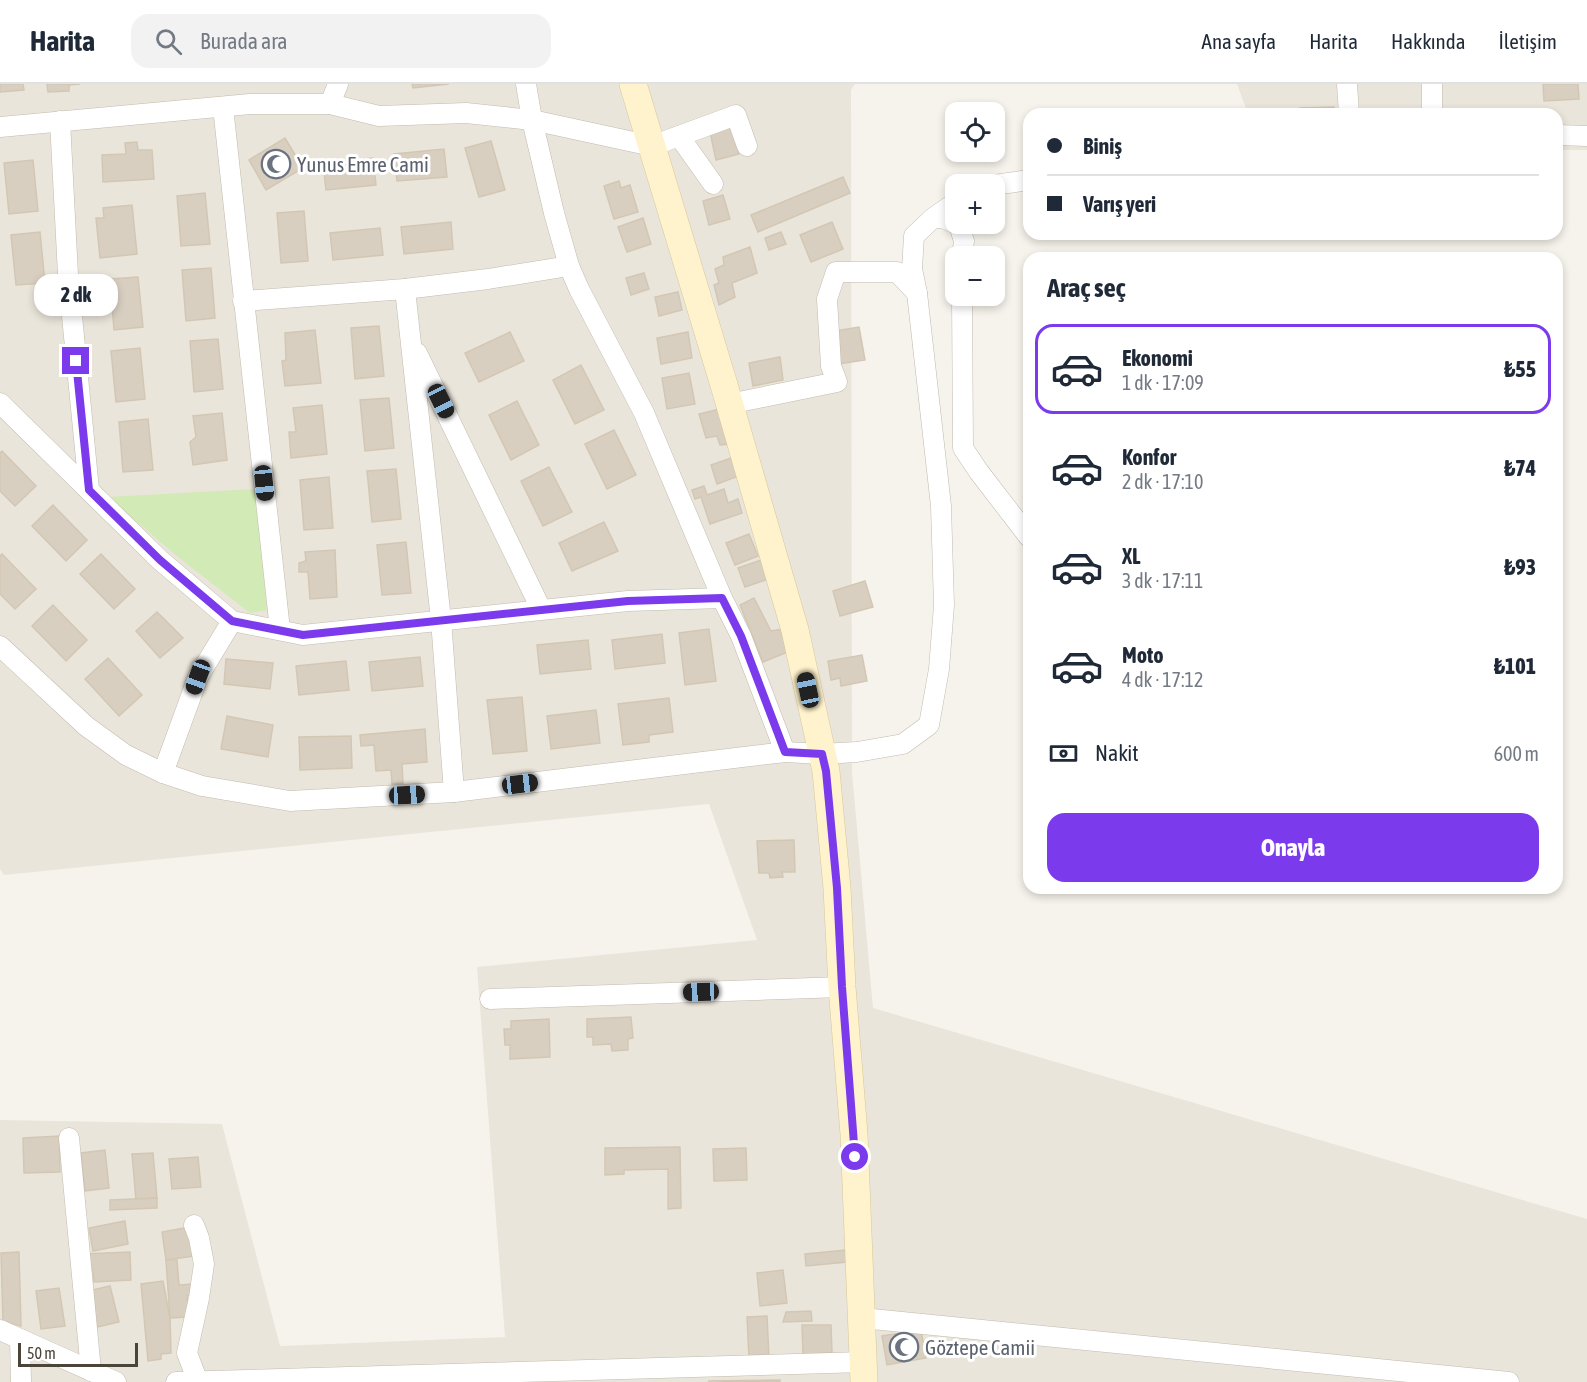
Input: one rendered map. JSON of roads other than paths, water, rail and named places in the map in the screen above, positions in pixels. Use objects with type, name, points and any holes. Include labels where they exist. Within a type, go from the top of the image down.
[{"type":"street","points":[[330,104],[338,84]]},
{"type":"street","points":[[526,84],[532,120],[569,266],[644,413],[722,598],[741,636],[785,752]]},
{"type":"street","points":[[176,1382],[864,1372],[854,1134],[842,987],[837,888],[826,771],[795,630],[633,84]]},
{"type":"street","points":[[1347,84],[1349,108]]},
{"type":"street","points":[[1432,84],[1432,108]]},
{"type":"street","points":[[0,127],[250,104],[330,104],[379,116],[466,113],[532,120],[651,146],[736,115],[747,146]]},
{"type":"street","points":[[223,107],[280,630]]},
{"type":"street","points":[[60,121],[68,275],[89,490]]},
{"type":"street","points":[[1563,135],[1587,136]]},
{"type":"street","points":[[679,136],[713,184]]},
{"type":"street","points":[[1005,183],[1023,181]]},
{"type":"street","points":[[0,645],[86,726],[126,754],[163,773],[202,786],[290,801],[454,792],[785,752],[822,754],[857,752],[903,744],[928,725],[939,669],[944,605],[941,506],[912,269],[914,236],[945,210]]},
{"type":"street","points":[[933,218],[943,218],[959,225],[963,246]]},
{"type":"street","points":[[243,302],[405,289],[569,266]]},
{"type":"street","points":[[729,404],[837,382],[831,366],[827,300],[836,272],[897,272],[916,293]]},
{"type":"street","points":[[405,289],[441,620],[454,792]]},
{"type":"street","points":[[962,306],[963,448],[1023,529]]},
{"type":"street","points":[[411,339],[541,609]]},
{"type":"street","points":[[0,403],[160,560],[232,621],[303,635],[628,601],[722,598]]},
{"type":"street","points":[[163,773],[198,677],[232,621]]},
{"type":"street","points":[[490,999],[842,987]]},
{"type":"street","points":[[69,1138],[91,1371]]},
{"type":"street","points":[[194,1225],[204,1264],[187,1353],[199,1382]]},
{"type":"street","points":[[862,1318],[1509,1382]]},
{"type":"street","points":[[0,1330],[116,1382]]},
{"type":"street","points":[[20,1340],[21,1382]]},
{"type":"place","name":"Yunus Emre Cami","points":[[276,164]]},
{"type":"place","name":"Göztepe Camii","points":[[904,1347]]}]
